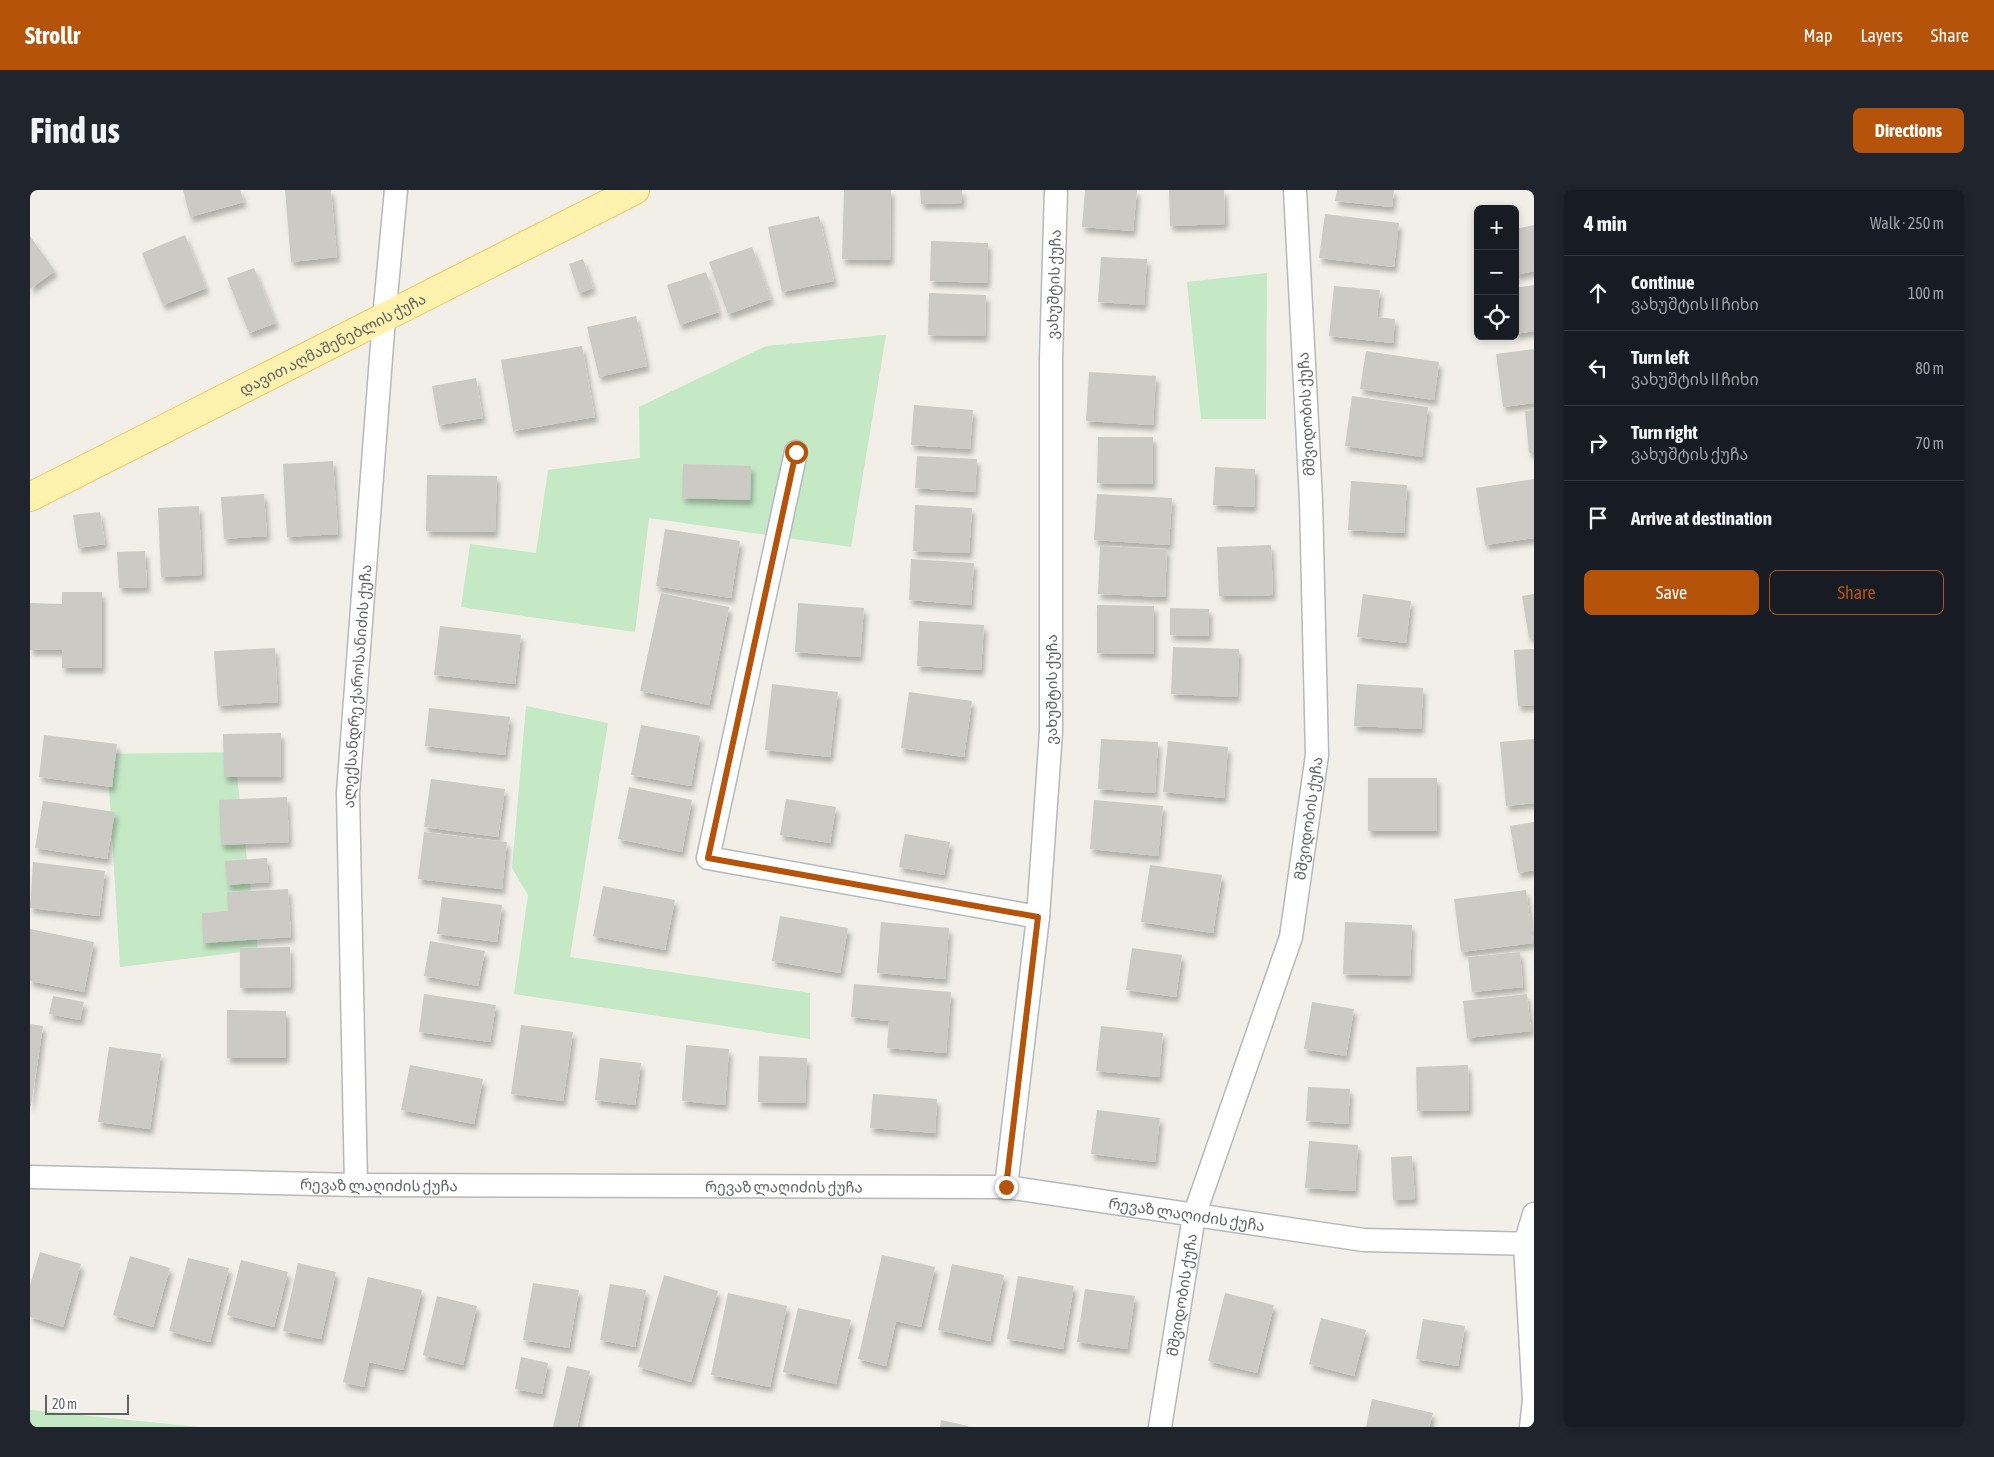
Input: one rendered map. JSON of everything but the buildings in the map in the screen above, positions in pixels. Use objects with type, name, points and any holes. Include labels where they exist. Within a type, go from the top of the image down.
[{"type":"main road","name":"დავით აღმაშენებლის ქუჩა","points":[[30,497],[635,190]]},
{"type":"street","name":"ალექსანდრე ქაროსანიძის ქუჩა","points":[[356,1185],[348,793],[384,318],[396,190]]},
{"type":"street","name":"ვახუშტის ქუჩა","points":[[1006,1187],[1038,917],[1052,732],[1051,359],[1056,190]]},
{"type":"street","name":"მშვიდობის ქუჩა","points":[[1160,1427],[1194,1216],[1291,937],[1317,755],[1311,500],[1294,190]]},
{"type":"street","points":[[796,452],[708,858],[1038,917]]},
{"type":"street","name":"რევაზ ლაღიძის ქუჩა","points":[[30,1177],[356,1185],[1006,1187],[1364,1240],[1530,1244]]},
{"type":"street","points":[[1531,1427],[1534,1400],[1530,1244],[1534,1214]]},
{"type":"green space","points":[[1267,273],[1266,419],[1201,419],[1187,282]]},
{"type":"green space","points":[[886,335],[851,547],[649,518],[635,632],[461,607],[470,544],[536,553],[548,470],[640,458],[639,407],[766,346]]},
{"type":"green space","points":[[526,706],[608,723],[570,957],[810,993],[810,1039],[514,994],[528,895],[512,868]]},
{"type":"green space","points":[[234,752],[258,950],[120,967],[107,754]]},
{"type":"green space","points":[[30,1410],[199,1427],[30,1427]]},
{"type":"route","points":[[796,452],[708,858],[1038,917],[1006,1187]]}]
